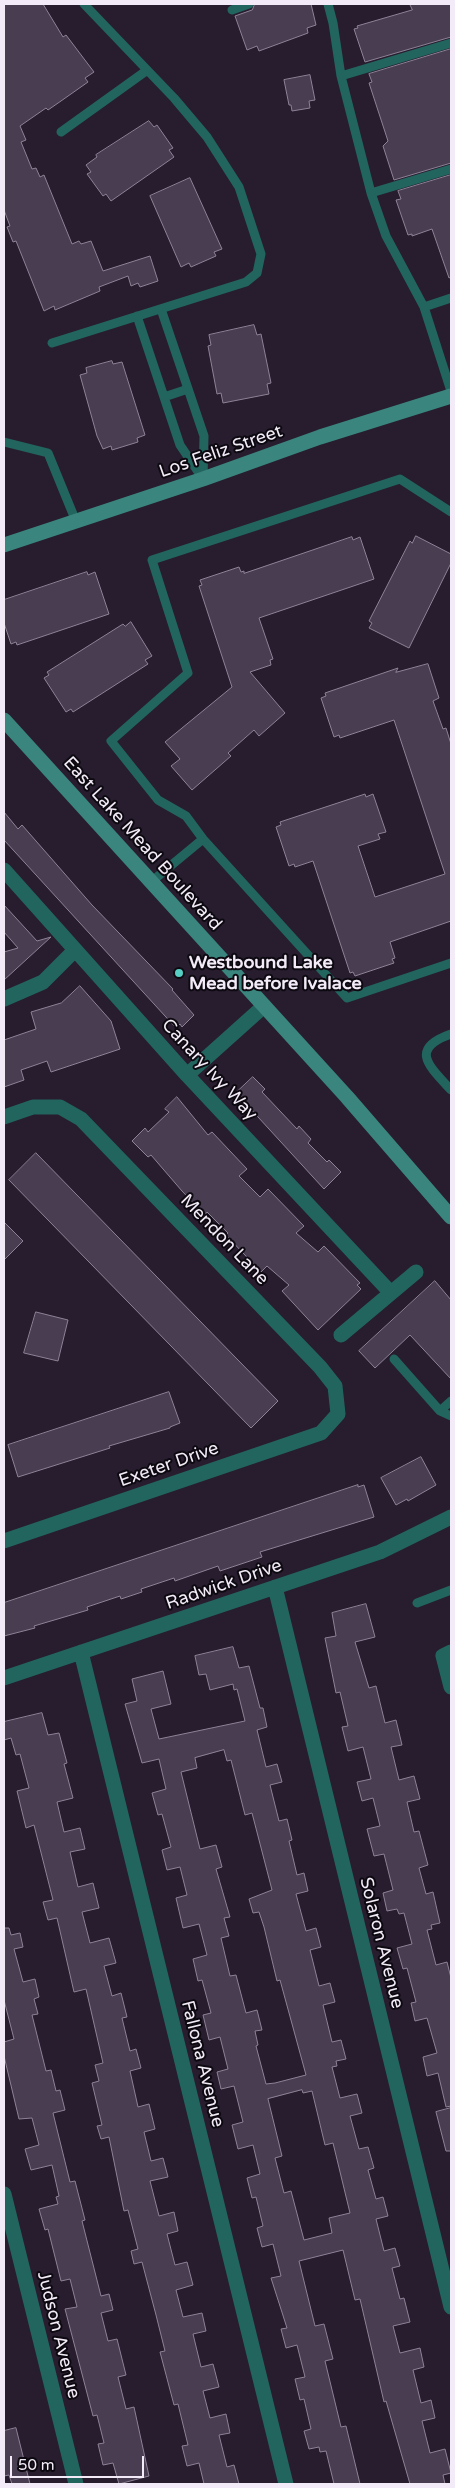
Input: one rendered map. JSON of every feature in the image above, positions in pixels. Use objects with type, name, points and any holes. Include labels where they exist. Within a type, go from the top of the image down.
[{"type":"main road","name":"Los Feliz Street","points":[[4,545],[320,438],[451,396]]},
{"type":"main road","name":"East Lake Mead Boulevard","points":[[4,720],[264,1006],[451,1217]]},
{"type":"street","name":"Canary Ivy Way","points":[[4,870],[187,1075],[391,1293]]},
{"type":"street","points":[[4,999],[43,982],[75,950]]},
{"type":"street","points":[[187,1075],[264,1006]]},
{"type":"street","name":"Mendon Lane","points":[[4,1117],[33,1107],[60,1107],[81,1119],[320,1367],[335,1386],[338,1414]]},
{"type":"street","points":[[341,1335],[416,1272]]},
{"type":"street","name":"Exeter Drive","points":[[4,1541],[321,1433],[338,1414]]},
{"type":"street","name":"Radwick Drive","points":[[4,1678],[380,1552],[451,1517]]},
{"type":"street","name":"Solaron Avenue","points":[[275,1588],[451,2307]]},
{"type":"street","name":"Fallona Avenue","points":[[81,1652],[286,2484]]},
{"type":"street","points":[[451,1652],[444,1656],[451,1687]]},
{"type":"street","name":"Judson Avenue","points":[[4,2194],[76,2484]]},
{"type":"lane","points":[[52,343],[246,282],[257,273],[261,254],[239,187],[207,137],[174,98],[146,71],[84,4]]},
{"type":"lane","points":[[232,10],[249,4]]},
{"type":"lane","points":[[328,4],[333,23],[341,76],[372,193],[386,236],[424,307],[451,390]]},
{"type":"lane","points":[[341,76],[451,43]]},
{"type":"lane","points":[[61,132],[146,71]]},
{"type":"lane","points":[[372,193],[451,169]]},
{"type":"lane","points":[[424,307],[451,298]]},
{"type":"lane","points":[[161,309],[204,436],[203,479]]},
{"type":"lane","points":[[138,316],[180,444],[203,479]]},
{"type":"lane","points":[[164,397],[188,389]]},
{"type":"lane","points":[[4,442],[48,453],[75,520]]},
{"type":"lane","points":[[451,512],[400,478],[152,560],[188,673],[111,741],[158,800],[186,816],[203,839],[347,998],[451,963]]},
{"type":"lane","points":[[152,882],[203,839]]},
{"type":"lane","points":[[451,1034],[439,1038],[428,1047],[425,1056],[429,1065],[451,1090]]},
{"type":"lane","points":[[394,1359],[440,1411],[451,1416]]},
{"type":"lane","points":[[440,1411],[451,1402]]},
{"type":"lane","points":[[417,1603],[451,1590]]},
{"type":"building","points":[[4,4],[43,4],[63,37],[66,35],[94,72],[85,78],[88,82],[48,110],[46,108],[20,126],[26,140],[21,142],[32,169],[36,168],[40,177],[44,175],[72,244],[79,241],[81,244],[91,241],[103,271],[150,256],[158,281],[140,287],[138,283],[131,286],[128,276],[99,287],[100,291],[55,310],[54,306],[44,311],[16,241],[13,242],[7,227],[10,226],[4,210]]},
{"type":"building","points":[[255,4],[311,4],[316,25],[307,28],[308,33],[259,51],[257,46],[247,50],[235,16],[252,10]]},
{"type":"building","points":[[410,4],[451,4],[451,37],[365,62],[354,29],[358,28],[357,26],[412,10]]},
{"type":"building","points":[[451,49],[451,163],[394,180],[383,146],[388,141],[369,83],[372,82],[369,74]]},
{"type":"building","points":[[310,75],[315,100],[309,101],[310,108],[292,111],[284,80]]},
{"type":"building","points":[[149,121],[154,127],[157,125],[173,148],[169,150],[174,157],[111,201],[106,194],[103,196],[87,174],[91,172],[86,165],[97,157],[96,155]]},
{"type":"building","points":[[451,175],[451,277],[449,278],[432,229],[412,236],[412,234],[408,235],[396,200],[401,199],[398,191]]},
{"type":"building","points":[[190,178],[222,249],[214,252],[216,256],[191,267],[189,263],[181,267],[150,196]]},
{"type":"building","points":[[254,325],[257,335],[261,334],[271,383],[267,384],[269,394],[223,403],[221,393],[217,394],[208,346],[211,345],[209,335]]},
{"type":"building","points":[[112,361],[113,364],[122,362],[145,435],[137,438],[138,442],[112,450],[111,446],[103,449],[97,436],[80,375],[87,373],[86,368]]},
{"type":"building","points":[[416,536],[451,554],[451,563],[409,648],[369,628],[372,623],[369,621],[410,541],[412,543]]},
{"type":"building","points":[[352,537],[353,540],[360,537],[374,579],[259,618],[273,659],[270,660],[271,665],[250,672],[285,713],[259,736],[254,730],[228,753],[231,756],[192,790],[171,766],[180,759],[165,742],[232,687],[199,586],[202,585],[200,580],[239,567],[241,572],[244,571],[244,573]]},
{"type":"building","points":[[87,572],[88,575],[95,572],[109,614],[17,645],[16,642],[11,644],[4,623],[4,600]]},
{"type":"building","points":[[131,622],[152,656],[145,660],[148,664],[73,712],[71,709],[66,712],[44,678],[49,675],[47,672],[123,624],[125,626]]},
{"type":"building","points":[[428,664],[439,698],[433,701],[443,729],[446,728],[451,744],[451,921],[390,942],[395,958],[392,959],[394,963],[355,976],[353,972],[350,973],[313,861],[295,867],[294,864],[289,866],[276,827],[281,825],[280,822],[365,794],[366,797],[373,794],[386,832],[378,834],[380,839],[358,846],[375,897],[445,874],[394,720],[340,738],[339,735],[334,737],[321,698],[326,696],[325,693],[398,668],[396,672]]},
{"type":"building","points":[[4,812],[18,829],[22,825],[92,905],[173,989],[194,1015],[182,1027],[180,1024],[176,1028],[4,840]]},
{"type":"building","points":[[4,905],[37,941],[51,937],[4,980],[4,952],[18,948],[4,932]]},
{"type":"building","points":[[80,986],[111,1021],[120,1049],[51,1072],[47,1061],[21,1070],[24,1080],[4,1087],[4,1040],[36,1029],[31,1012],[61,1003]]},
{"type":"building","points":[[253,1077],[265,1089],[262,1092],[297,1129],[299,1126],[311,1139],[308,1143],[327,1162],[329,1160],[341,1172],[324,1189],[236,1093]]},
{"type":"building","points":[[177,1097],[208,1135],[212,1132],[247,1169],[239,1176],[260,1197],[268,1189],[304,1226],[296,1233],[318,1252],[324,1246],[360,1283],[357,1285],[361,1289],[318,1330],[282,1291],[289,1285],[267,1266],[261,1272],[226,1235],[228,1233],[207,1212],[205,1215],[151,1155],[148,1157],[132,1141],[145,1128],[148,1132],[169,1112],[165,1109]]},
{"type":"building","points":[[36,1153],[278,1401],[251,1428],[9,1180]]},
{"type":"building","points":[[4,1222],[23,1241],[4,1260]]},
{"type":"building","points":[[435,1281],[451,1300],[451,1379],[410,1335],[375,1368],[359,1351]]},
{"type":"building","points":[[36,1312],[68,1320],[58,1361],[24,1353]]},
{"type":"building","points":[[169,1392],[180,1423],[170,1428],[109,1446],[110,1448],[18,1477],[8,1445]]},
{"type":"building","points":[[421,1457],[436,1485],[408,1501],[407,1499],[396,1505],[381,1478]]},
{"type":"building","points":[[358,1485],[358,1487],[364,1485],[374,1517],[260,1552],[262,1557],[220,1571],[218,1566],[175,1581],[174,1578],[141,1589],[142,1592],[121,1599],[120,1596],[87,1607],[88,1610],[34,1626],[35,1628],[4,1636],[4,1603]]},
{"type":"building","points":[[366,1604],[375,1637],[355,1642],[369,1688],[376,1686],[385,1723],[396,1720],[402,1745],[391,1747],[399,1780],[414,1776],[420,1799],[407,1802],[414,1832],[419,1831],[428,1865],[419,1868],[426,1894],[433,1892],[440,1923],[431,1925],[432,1929],[427,1930],[436,1965],[447,1962],[451,1978],[451,2106],[446,2107],[438,2073],[427,2076],[423,2057],[437,2053],[427,2018],[415,2021],[411,2003],[416,2002],[407,1968],[403,1969],[397,1948],[412,1944],[404,1913],[399,1914],[397,1909],[387,1911],[383,1893],[393,1890],[384,1854],[374,1856],[367,1829],[380,1826],[373,1798],[362,1801],[357,1782],[371,1779],[363,1747],[348,1751],[342,1727],[348,1726],[340,1692],[336,1693],[325,1638],[336,1636],[332,1613]]},
{"type":"building","points":[[233,1647],[239,1668],[249,1666],[260,1708],[263,1708],[267,1727],[257,1730],[266,1767],[277,1764],[282,1782],[270,1785],[279,1821],[287,1819],[292,1840],[289,1841],[297,1875],[304,1873],[308,1891],[296,1894],[306,1931],[316,1928],[321,1947],[310,1950],[319,1986],[330,1983],[335,2002],[323,2005],[332,2042],[341,2040],[346,2059],[336,2061],[337,2066],[332,2067],[340,2098],[357,2094],[362,2113],[350,2116],[359,2149],[368,2147],[374,2168],[368,2170],[376,2199],[383,2197],[388,2216],[376,2219],[384,2251],[395,2248],[400,2266],[392,2268],[400,2299],[404,2298],[410,2322],[393,2326],[400,2353],[420,2348],[424,2367],[413,2370],[421,2403],[431,2400],[435,2418],[422,2421],[430,2453],[445,2449],[451,2473],[443,2475],[445,2484],[410,2484],[386,2401],[384,2402],[360,2299],[355,2300],[343,2250],[299,2261],[315,2326],[324,2324],[333,2359],[325,2361],[341,2427],[346,2426],[360,2484],[334,2484],[326,2451],[320,2452],[319,2447],[309,2449],[304,2431],[311,2429],[304,2399],[300,2400],[295,2379],[305,2377],[297,2345],[286,2348],[281,2329],[287,2328],[271,2278],[281,2276],[273,2244],[262,2247],[257,2228],[263,2226],[256,2197],[252,2198],[247,2178],[260,2174],[253,2145],[238,2149],[232,2125],[243,2122],[234,2086],[221,2089],[217,2072],[228,2069],[220,2037],[209,2040],[203,2015],[211,2013],[202,1980],[198,1981],[193,1959],[207,1955],[199,1924],[183,1928],[176,1898],[187,1895],[180,1867],[167,1870],[162,1850],[171,1847],[162,1814],[158,1815],[152,1793],[166,1789],[159,1759],[142,1763],[125,1704],[137,1701],[132,1679],[163,1671],[171,1704],[151,1709],[159,1739],[245,1721],[237,1689],[234,1690],[233,1684],[210,1690],[206,1674],[199,1675],[195,1656]],"holes":[[[224,1750],[227,1761],[231,1760],[245,1815],[252,1813],[272,1890],[249,1899],[253,1913],[259,1912],[264,1927],[277,1981],[280,1980],[306,2075],[275,2083],[266,2084],[256,2046],[258,2045],[255,2031],[262,2030],[257,2010],[246,2013],[236,1975],[230,1976],[221,1938],[229,1936],[224,1918],[230,1917],[216,1869],[222,1867],[216,1845],[200,1849],[181,1772],[197,1768],[195,1758]],[[302,2090],[303,2093],[312,2091],[325,2145],[333,2143],[350,2213],[329,2218],[332,2233],[304,2240],[291,2191],[284,2193],[275,2158],[282,2156],[268,2099]]]},
{"type":"building","points":[[42,1713],[48,1735],[59,1733],[67,1763],[64,1764],[73,1798],[57,1802],[64,1832],[80,1828],[85,1849],[70,1852],[78,1887],[93,1883],[99,1908],[82,1912],[90,1943],[109,1938],[116,1963],[104,1966],[112,1996],[121,1993],[127,2017],[122,2018],[130,2051],[136,2049],[141,2068],[130,2071],[138,2107],[149,2104],[155,2129],[144,2132],[151,2161],[163,2158],[168,2177],[150,2181],[159,2216],[174,2212],[178,2231],[167,2234],[175,2265],[187,2262],[193,2285],[176,2290],[183,2317],[202,2313],[206,2331],[193,2334],[201,2367],[213,2364],[219,2387],[203,2391],[210,2418],[226,2414],[230,2433],[219,2435],[227,2467],[234,2465],[239,2484],[204,2484],[199,2463],[187,2466],[182,2446],[188,2445],[178,2404],[174,2405],[160,2352],[165,2351],[142,2262],[134,2264],[131,2251],[138,2249],[128,2210],[124,2211],[109,2137],[101,2139],[97,2126],[102,2125],[92,2083],[99,2081],[95,2065],[103,2063],[86,1989],[74,1992],[57,1918],[48,1920],[43,1902],[53,1900],[34,1825],[26,1828],[17,1791],[29,1788],[20,1754],[16,1755],[11,1738],[4,1740],[4,1722]]},
{"type":"building","points":[[4,1928],[9,1928],[11,1935],[20,1933],[23,1947],[14,1949],[23,1982],[35,1979],[39,1997],[34,1999],[38,2014],[32,2015],[46,2071],[51,2070],[56,2091],[60,2090],[65,2110],[53,2113],[70,2182],[75,2181],[85,2220],[82,2221],[101,2296],[109,2294],[113,2310],[101,2313],[108,2341],[117,2339],[126,2375],[118,2377],[126,2409],[134,2407],[149,2476],[119,2484],[113,2463],[103,2465],[98,2444],[104,2443],[97,2415],[93,2416],[65,2309],[77,2307],[70,2279],[61,2281],[48,2229],[45,2230],[39,2209],[58,2204],[56,2197],[59,2196],[52,2165],[31,2170],[25,2149],[39,2145],[32,2118],[19,2119],[4,2056],[4,2042],[14,2039],[4,2000]]},
{"type":"building","points":[[451,2108],[451,2151],[446,2151],[436,2112]]},
{"type":"building","points":[[16,2428],[30,2484],[12,2484],[9,2475],[4,2476],[4,2431]]},
{"type":"place","name":"Westbound Lake Mead before Ivalace","points":[[179,973]]}]
